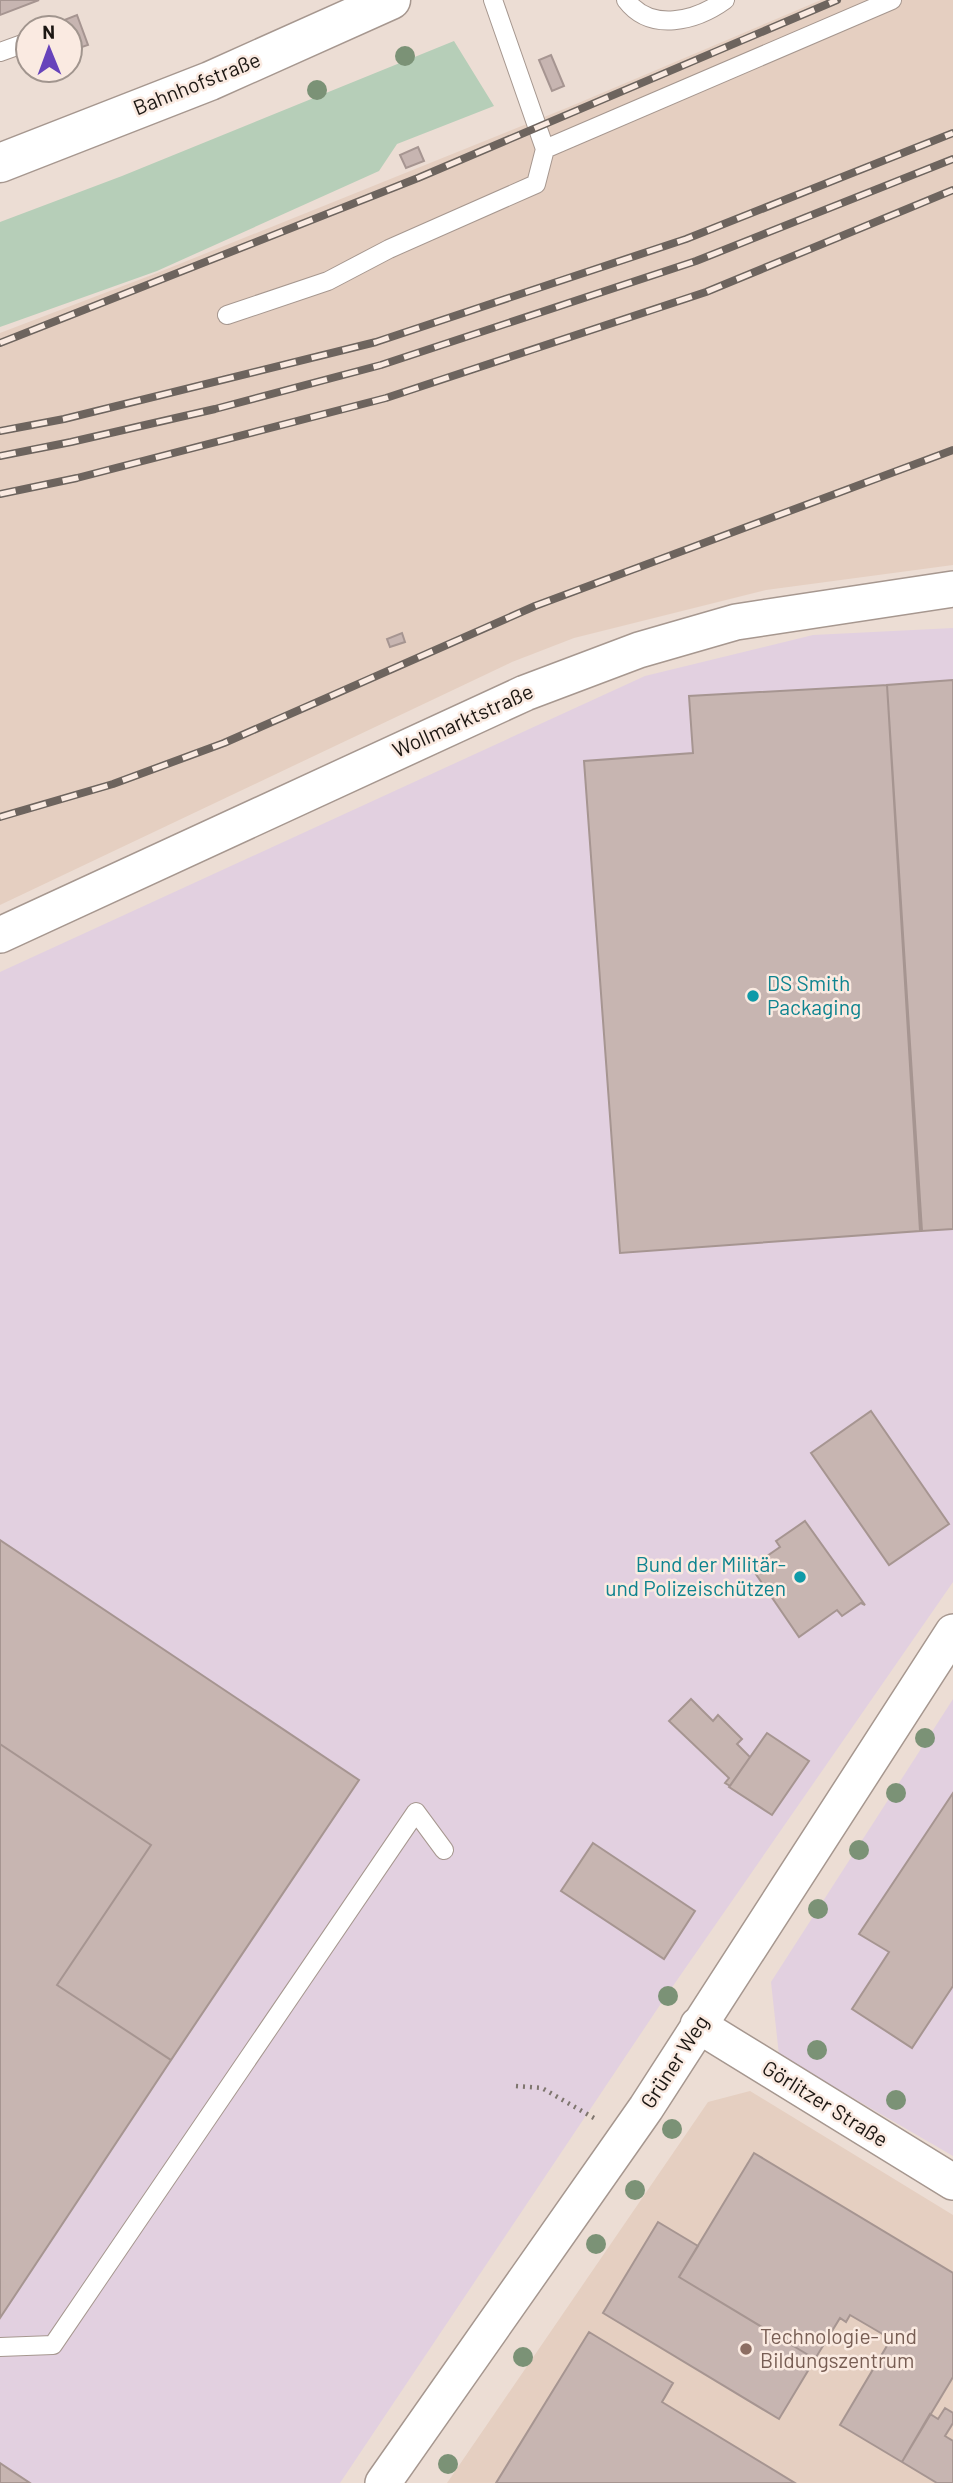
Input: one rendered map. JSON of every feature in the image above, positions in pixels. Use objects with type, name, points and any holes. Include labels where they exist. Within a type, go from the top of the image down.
[{"type":"main road","name":"Bahnhofstraße","points":[[0,163],[210,81],[391,0]]},
{"type":"street","name":"Wollmarktstraße","points":[[0,935],[501,704],[639,650],[736,622],[953,589]]},
{"type":"street","name":"Grüner Weg","points":[[383,2483],[646,2108],[953,1632]]},
{"type":"street","name":"Görlitzer Straße","points":[[698,2025],[953,2182]]},
{"type":"lane","points":[[227,315],[327,281],[389,249],[536,184],[545,149],[493,0]]},
{"type":"lane","points":[[626,0],[634,11],[660,21],[689,18],[711,10],[725,0]]},
{"type":"lane","points":[[545,149],[892,0]]},
{"type":"lane","points":[[0,2347],[53,2345],[416,1812],[444,1850]]},
{"type":"path","points":[[516,2086],[542,2088],[595,2119],[601,2108]]},
{"type":"shaded area","points":[[821,0],[953,0],[953,565],[766,590],[574,638],[512,662],[0,905],[0,333],[157,273],[569,107]]},
{"type":"shaded area","points":[[953,628],[953,1582],[666,1996],[340,2483],[0,2483],[0,972],[645,676],[813,635]]},
{"type":"shaded area","points":[[953,1699],[953,2156],[779,2055],[771,1982]]},
{"type":"shaded area","name":"Technologie- und Bildungszentrum","points":[[750,2091],[953,2215],[953,2483],[447,2483],[708,2102]]},
{"type":"green space","points":[[454,41],[494,106],[397,144],[379,171],[157,271],[0,327],[0,222],[122,176]]},
{"type":"building","points":[[0,0],[39,0],[0,15]]},
{"type":"building","points":[[551,55],[564,86],[552,91],[539,60]]},
{"type":"building","points":[[418,147],[424,161],[406,168],[400,155]]},
{"type":"building","points":[[402,633],[405,642],[390,647],[387,639]]},
{"type":"building","points":[[953,680],[953,1229],[922,1231],[887,685]]},
{"type":"building","name":"DS Smith Packaging","points":[[887,685],[920,1231],[620,1253],[584,761],[693,753],[689,696]]},
{"type":"building","points":[[871,1411],[949,1524],[889,1565],[811,1453]]},
{"type":"building","name":"Bund der Militär- und Polizeischützen","points":[[805,1521],[865,1605],[861,1603],[842,1616],[837,1610],[799,1637],[751,1567],[780,1547],[776,1541]]},
{"type":"building","points":[[0,1540],[359,1780],[171,2060],[57,1985],[151,1845],[0,1744]]},
{"type":"building","points":[[691,1699],[713,1721],[718,1715],[742,1739],[737,1744],[750,1757],[730,1786],[725,1783],[729,1778],[669,1721]]},
{"type":"building","points":[[767,1733],[809,1761],[772,1815],[729,1787]]},
{"type":"building","points":[[0,1744],[151,1845],[57,1985],[171,2060],[0,2318]]},
{"type":"building","points":[[953,1793],[953,1986],[912,2048],[852,2009],[889,1952],[859,1934]]},
{"type":"building","points":[[593,1843],[695,1911],[664,1959],[561,1891]]},
{"type":"building","points":[[754,2153],[953,2273],[953,2377],[902,2462],[840,2425],[891,2339],[850,2315],[846,2322],[840,2318],[815,2359],[679,2277]]},
{"type":"building","points":[[658,2222],[698,2246],[679,2277],[815,2359],[779,2419],[603,2313]]},
{"type":"building","points":[[589,2332],[673,2383],[662,2402],[795,2483],[496,2483]]},
{"type":"building","points":[[945,2408],[953,2413],[953,2423],[945,2436],[953,2441],[953,2483],[937,2483],[902,2462],[930,2414],[938,2419]]},
{"type":"building","points":[[0,2463],[30,2483],[0,2483]]},
{"type":"railway","points":[[0,343],[418,178],[837,0]]},
{"type":"railway","points":[[0,431],[64,419],[376,342],[686,239],[953,133]]},
{"type":"railway","points":[[0,456],[215,409],[381,365],[696,261],[953,159]]},
{"type":"railway","points":[[0,494],[77,478],[386,398],[706,292],[953,190]]},
{"type":"railway","points":[[0,817],[113,784],[224,743],[535,606],[953,450]]},
{"type":"place","name":"DS Smith Packaging","points":[[753,996]]},
{"type":"place","name":"Bund der Militär- und Polizeischützen","points":[[800,1577]]},
{"type":"place","name":"Technologie- und Bildungszentrum","points":[[746,2349]]}]
